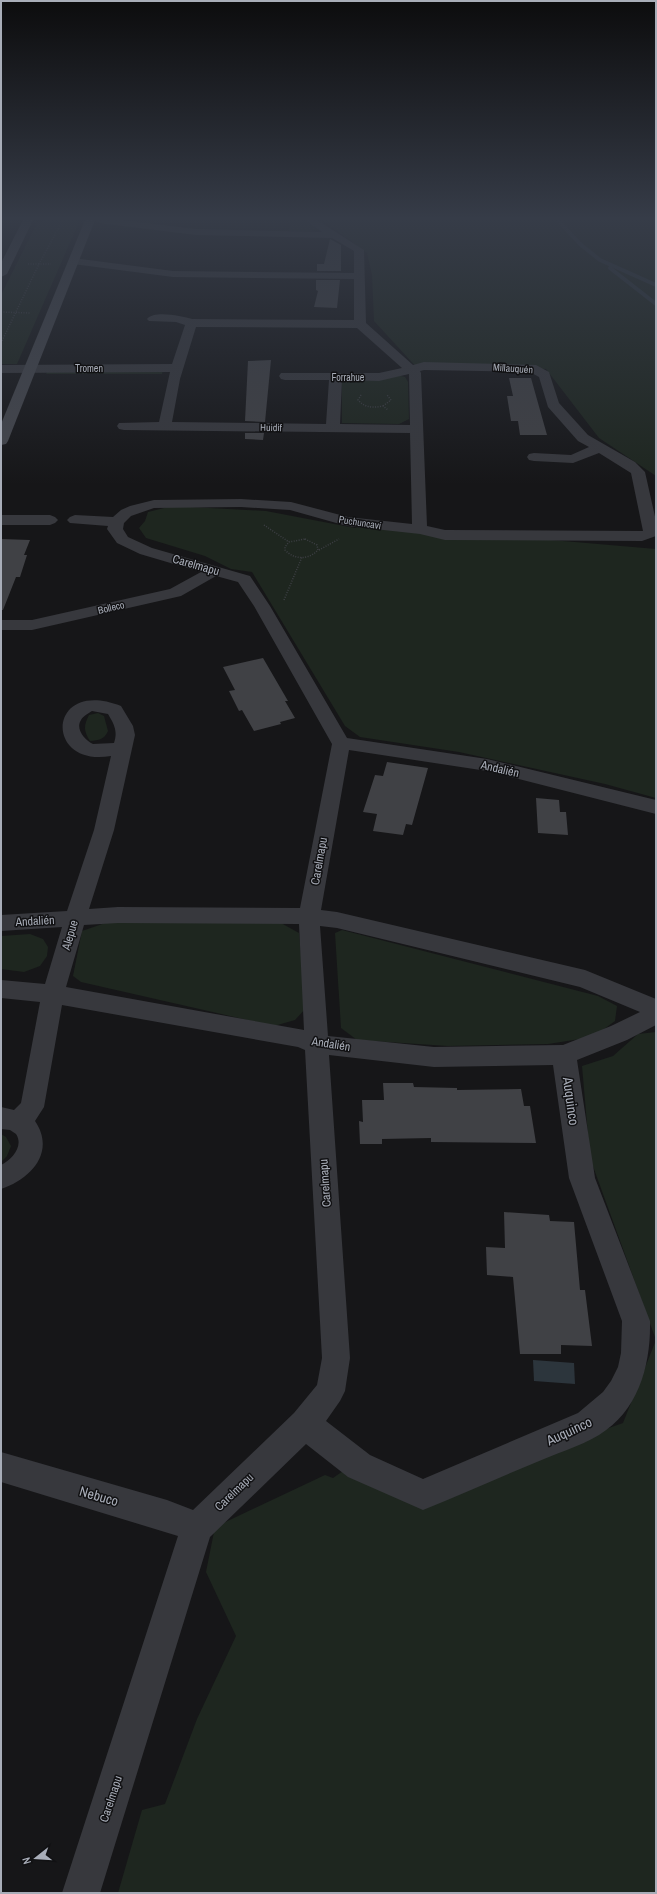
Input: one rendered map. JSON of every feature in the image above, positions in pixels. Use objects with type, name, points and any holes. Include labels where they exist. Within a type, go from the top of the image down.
[{"type":"main road","points":[[1,441],[55,308]]},
{"type":"street","points":[[360,308],[360,324]]},
{"type":"street","points":[[153,319],[177,318],[191,323],[360,324],[415,374],[420,529]]},
{"type":"street","points":[[165,426],[176,373],[191,323]]},
{"type":"street","name":"Millauquén","points":[[410,369],[424,366],[523,367],[536,369],[545,375],[553,404],[583,438],[630,465],[638,472],[651,533]]},
{"type":"street","name":"Tromen","points":[[1,369],[28,374],[176,373]]},
{"type":"street","name":"Forrahue","points":[[284,376],[379,377],[410,369]]},
{"type":"street","name":"Tromen","points":[[1,380],[28,374]]},
{"type":"street","points":[[333,428],[336,377]]},
{"type":"street","name":"Huidif","points":[[124,426],[417,429]]},
{"type":"street","points":[[534,457],[572,459],[600,447]]},
{"type":"street","name":"Puchuncaví","points":[[117,522],[126,513],[134,509],[154,504],[241,503],[291,506],[359,523],[420,529],[445,535],[642,536],[651,533]]},
{"type":"street","points":[[1,520],[50,520]]},
{"type":"street","points":[[75,520],[117,522]]},
{"type":"street","name":"Carelmapu","points":[[81,1893],[197,1527],[305,1424],[330,1392],[336,1358],[309,916],[341,744],[262,606],[244,579],[146,551],[122,540],[116,529],[117,522]]},
{"type":"street","name":"Bolleco","points":[[1,625],[32,625],[175,593],[215,570]]},
{"type":"street","name":"Andalién","points":[[341,744],[354,744],[487,765],[656,807]]},
{"type":"street","name":"Alepue","points":[[10,1120],[32,1107],[53,994],[75,919],[104,830],[122,747]]},
{"type":"street","name":"Andalién","points":[[1,923],[118,915],[309,916],[337,920],[585,979],[656,1010]]},
{"type":"street","name":"Andalién","points":[[1,989],[53,994],[301,1038],[316,1044],[434,1057],[564,1055],[656,1015]]},
{"type":"street","name":"Auquinco","points":[[305,1424],[359,1466],[423,1495],[589,1424],[606,1412],[620,1396],[630,1378],[635,1360],[637,1341],[636,1321],[582,1178],[564,1055]]},
{"type":"street","name":"Alepue","points":[[1,1178],[10,1175],[20,1167],[27,1158],[31,1148],[31,1138],[27,1129],[10,1120]]},
{"type":"street","name":"Nebuco","points":[[1,1467],[167,1516],[197,1527]]},
{"type":"path","points":[[1,343],[18,308]]},
{"type":"path","points":[[1,312],[53,313]]},
{"type":"path","points":[[364,394],[358,400],[363,405],[373,407],[383,406],[390,403],[391,398],[383,393]]},
{"type":"path","points":[[262,606],[284,600],[291,579],[302,557],[316,553],[318,550],[317,545],[305,539],[294,540],[286,544],[285,547],[287,553],[302,557]]},
{"type":"shaded area","points":[[1,308],[41,308],[17,364],[1,364]]},
{"type":"shaded area","points":[[373,308],[656,308],[656,476],[599,438],[546,369],[442,365],[419,370],[374,321]]},
{"type":"shaded area","points":[[48,370],[163,370],[162,374],[46,374]]},
{"type":"shaded area","points":[[397,375],[405,377],[408,382],[409,419],[399,424],[342,423],[342,381],[347,379]]},
{"type":"shaded area","points":[[172,506],[266,511],[355,528],[368,524],[656,549],[656,798],[605,784],[459,752],[360,737],[345,726],[252,572],[231,569],[205,556],[146,538],[139,528],[145,521],[148,512]]},
{"type":"shaded area","points":[[98,713],[104,716],[108,731],[101,739],[90,741],[85,731],[86,722],[89,715]]},
{"type":"shaded area","points":[[111,921],[281,923],[299,933],[306,1008],[295,1020],[274,1026],[81,982],[73,976],[82,931]]},
{"type":"shaded area","points":[[342,930],[598,996],[617,1006],[615,1021],[593,1037],[548,1044],[448,1046],[357,1040],[341,1028],[335,933]]},
{"type":"shaded area","points":[[30,934],[43,939],[48,947],[47,956],[40,966],[24,972],[1,969],[1,936]]},
{"type":"shaded area","points":[[656,1032],[656,1340],[590,1158],[582,1066],[613,1056],[638,1034]]},
{"type":"shaded area","points":[[1,1134],[6,1137],[11,1146],[7,1156],[1,1162]]},
{"type":"shaded area","points":[[656,1340],[656,1893],[118,1893],[142,1810],[165,1804],[197,1719],[236,1636],[206,1572],[215,1527],[325,1475],[333,1478],[343,1471],[419,1480],[547,1450],[623,1423]]},
{"type":"shaded area","points":[[533,1360],[574,1363],[575,1384],[534,1381]]},
{"type":"building","points":[[271,360],[265,422],[245,421],[248,361]]},
{"type":"building","points":[[509,378],[531,378],[547,435],[520,435],[518,421],[511,421],[507,396],[513,396]]},
{"type":"building","points":[[245,433],[264,433],[263,440],[245,439]]},
{"type":"building","points":[[1,539],[30,540],[24,555],[27,555],[20,577],[16,577],[3,610],[1,610]]},
{"type":"building","points":[[263,658],[288,701],[285,701],[295,718],[280,722],[281,724],[254,731],[242,710],[239,711],[229,691],[235,690],[223,667]]},
{"type":"building","points":[[387,762],[428,768],[412,825],[406,824],[403,835],[373,831],[377,814],[363,812],[375,775],[383,776]]},
{"type":"building","points":[[536,798],[559,800],[560,812],[566,812],[568,835],[538,833]]},
{"type":"building","points":[[383,1083],[413,1083],[414,1087],[457,1088],[457,1090],[521,1089],[524,1106],[530,1106],[536,1143],[431,1142],[431,1138],[382,1139],[382,1144],[360,1144],[359,1121],[363,1122],[362,1100],[384,1100]]},
{"type":"building","points":[[504,1212],[549,1215],[550,1221],[574,1222],[580,1290],[585,1290],[592,1346],[561,1345],[561,1354],[520,1354],[513,1277],[487,1275],[486,1247],[505,1248]]}]
